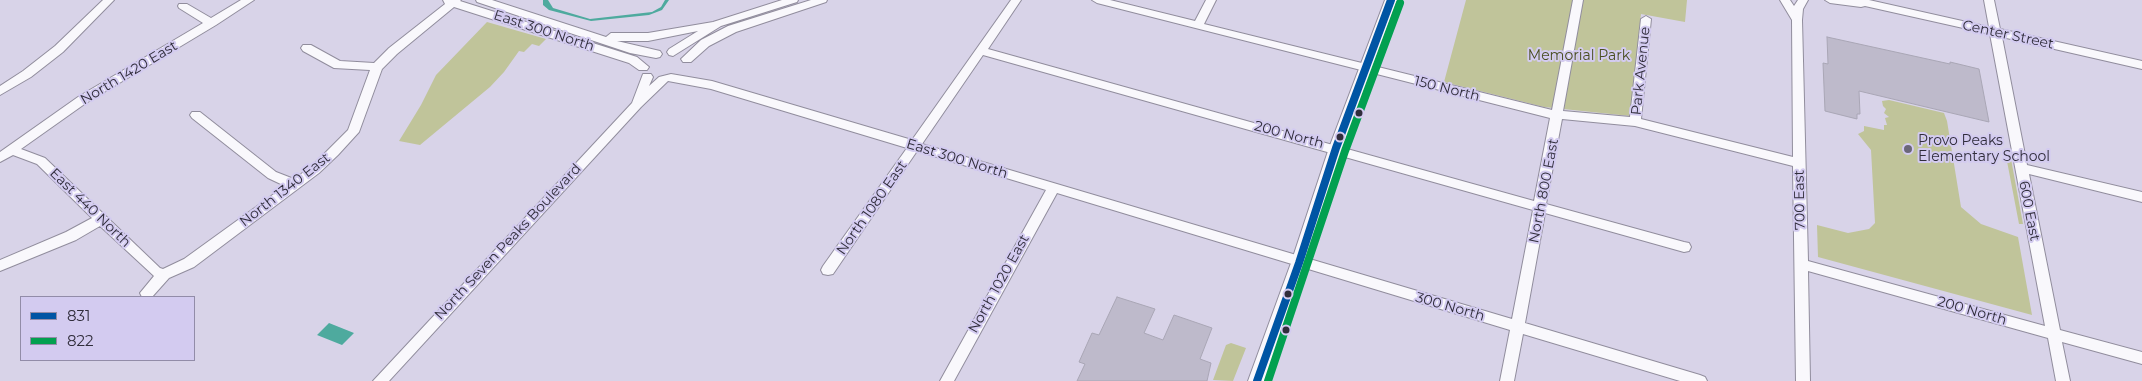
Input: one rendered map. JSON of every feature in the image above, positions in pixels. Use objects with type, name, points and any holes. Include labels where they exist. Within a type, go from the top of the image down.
[{"type":"main road","points":[[1257,381],[1299,263],[1336,148],[1391,0]]},
{"type":"street","points":[[0,92],[59,49],[109,0]]},
{"type":"street","name":"North 1420 East","points":[[0,158],[82,100],[249,0]]},
{"type":"street","name":"East 300 North","points":[[482,0],[634,50],[656,54],[673,52],[684,55],[686,63],[712,85]]},
{"type":"street","points":[[592,35],[626,38],[648,37],[717,24],[793,0]]},
{"type":"street","name":"North Seven Peaks Boulevard","points":[[387,379],[637,104],[667,79],[683,72],[686,63],[705,43],[732,29],[822,0]]},
{"type":"street","points":[[981,51],[1016,0]]},
{"type":"street","name":"150 North","points":[[1097,0],[1558,115],[1635,122],[1800,162]]},
{"type":"street","points":[[1198,26],[1211,0]]},
{"type":"street","name":"North 800 East","points":[[1507,381],[1578,0]]},
{"type":"street","name":"700 East","points":[[1785,0],[1797,20]]},
{"type":"street","name":"700 East","points":[[1803,0],[1798,9],[1797,20],[1803,381]]},
{"type":"street","name":"Center Street","points":[[1830,0],[1873,6],[2142,65]]},
{"type":"street","name":"Center Street","points":[[1854,0],[1873,6]]},
{"type":"street","name":"600 East","points":[[1989,0],[2063,381]]},
{"type":"street","name":"East 300 North","points":[[450,1],[633,60],[645,72],[667,79],[712,85],[1201,233]]},
{"type":"street","name":"North 1340 East","points":[[147,293],[164,274],[189,263],[315,170],[353,132],[377,67],[450,1]]},
{"type":"street","points":[[183,6],[212,23]]},
{"type":"street","name":"Park Avenue","points":[[1635,122],[1646,19]]},
{"type":"street","points":[[673,52],[717,24]]},
{"type":"street","points":[[307,48],[338,65],[377,67]]},
{"type":"street","name":"North 1080 East","points":[[828,270],[981,51]]},
{"type":"street","name":"200 North","points":[[981,51],[1336,148],[1684,247]]},
{"type":"street","points":[[645,72],[649,58],[656,54]]},
{"type":"street","name":"North Seven Peaks Boulevard","points":[[637,104],[645,72]]},
{"type":"street","points":[[196,115],[272,175],[295,185]]},
{"type":"street","name":"East 440 North","points":[[11,150],[42,161],[156,272],[164,274]]},
{"type":"street","points":[[2021,168],[2142,197]]},
{"type":"street","name":"North 1020 East","points":[[947,381],[1053,188]]},
{"type":"street","points":[[0,266],[71,236],[101,219]]},
{"type":"street","name":"300 North","points":[[1201,233],[1518,327],[1675,377],[1700,381]]},
{"type":"street","name":"200 North","points":[[1801,264],[2142,358]]},
{"type":"green space","name":"Memorial Park","points":[[1466,0],[1687,0],[1685,22],[1641,14],[1630,116],[1544,107],[1444,82]]},
{"type":"green space","points":[[487,22],[546,39],[539,46],[532,44],[524,52],[519,51],[490,87],[420,145],[399,141],[421,105],[436,75]]},
{"type":"green space","points":[[1889,100],[1944,113],[1947,121],[1961,207],[1981,224],[2018,237],[2032,315],[1818,257],[1817,225],[1848,233],[1869,229],[1875,223],[1871,150],[1858,134],[1864,131],[1864,126],[1884,130],[1884,125],[1887,125],[1885,118],[1889,117],[1884,113],[1886,109],[1882,101]]},
{"type":"green space","points":[[2006,156],[2011,159],[2023,224],[2019,224]]},
{"type":"green space","points":[[1231,343],[1246,348],[1233,381],[1213,380],[1226,345]]},
{"type":"shaded area","points":[[543,0],[548,0],[553,8],[590,19],[652,12],[661,7],[665,0],[669,0],[662,10],[649,15],[591,21],[549,10],[543,5]]},
{"type":"shaded area","points":[[329,323],[354,333],[342,345],[317,335]]},
{"type":"building","name":"Provo Peaks Elementary School","points":[[1827,37],[1979,69],[1989,122],[1859,91],[1860,114],[1857,114],[1857,119],[1825,111],[1823,63],[1828,64]]},
{"type":"building","points":[[1117,297],[1155,309],[1144,333],[1163,340],[1174,315],[1212,328],[1200,359],[1211,363],[1207,381],[1077,381],[1085,364],[1079,362],[1092,333],[1099,335]]},
{"type":"transit line","name":"831","points":[[1257,381],[1299,263],[1336,148],[1391,0]]},
{"type":"transit line","name":"822","points":[[1268,381],[1345,151],[1400,3]]},
{"type":"place","name":"Provo Peaks Elementary School","points":[[1908,149]]}]
